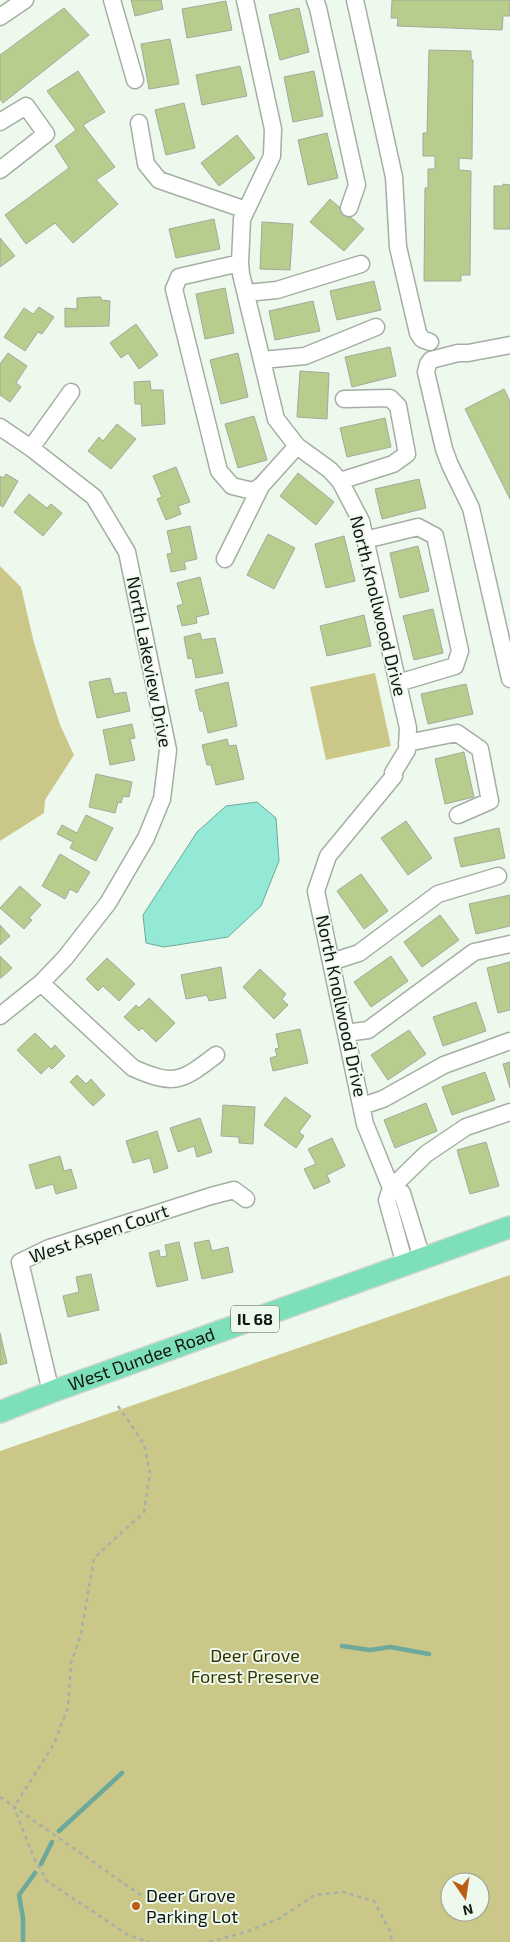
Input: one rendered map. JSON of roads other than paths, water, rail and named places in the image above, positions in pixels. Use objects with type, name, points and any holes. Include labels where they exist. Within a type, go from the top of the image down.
[{"type":"main road","name":"West Dundee Road","points":[[0,1412],[510,1227]]},
{"type":"street","points":[[0,17],[25,0]]},
{"type":"street","points":[[112,0],[135,80]]},
{"type":"street","name":"North Knollwood Drive","points":[[246,0],[273,130],[272,156],[242,219],[240,263],[246,293],[276,419],[298,446],[330,470],[340,481],[361,521],[408,728],[407,750],[394,776],[328,856],[316,890],[365,1124],[391,1188],[402,1193],[414,1261]]},
{"type":"street","points":[[315,0],[358,185],[349,208]]},
{"type":"street","points":[[355,0],[394,177],[398,247],[418,333],[422,338],[430,342]]},
{"type":"street","points":[[0,122],[26,106],[46,134],[0,170]]},
{"type":"street","points":[[139,123],[146,164],[159,180],[246,210]]},
{"type":"street","points":[[240,263],[179,277],[174,290],[219,471],[232,486],[253,491],[261,486],[298,446]]},
{"type":"street","points":[[246,293],[278,290],[361,264]]},
{"type":"street","points":[[262,360],[305,356],[376,327]]},
{"type":"street","points":[[510,345],[468,353],[458,353],[431,360],[426,372],[444,449],[471,508],[510,679]]},
{"type":"street","points":[[32,448],[71,392]]},
{"type":"street","points":[[340,481],[393,464],[407,454],[398,406],[390,398],[344,399]]},
{"type":"street","name":"North Lakeview Drive","points":[[0,427],[32,448],[94,497],[127,552],[168,750],[162,799],[146,838],[108,903],[65,958],[41,983],[0,1016]]},
{"type":"street","points":[[226,559],[261,486]]},
{"type":"street","points":[[365,540],[418,527],[435,536],[460,650],[455,666],[398,684]]},
{"type":"street","points":[[407,743],[457,733],[480,749],[490,801],[458,815]]},
{"type":"street","points":[[331,962],[359,953],[438,894],[498,876]]},
{"type":"street","points":[[346,1033],[368,1030],[474,952],[510,944]]},
{"type":"street","points":[[41,983],[133,1068],[149,1075],[164,1080],[178,1079],[195,1071],[216,1055]]},
{"type":"street","points":[[362,1106],[383,1099],[444,1065],[510,1041]]},
{"type":"street","points":[[391,1188],[426,1154],[466,1127],[510,1112]]},
{"type":"street","name":"West Aspen Court","points":[[51,1392],[20,1262],[54,1246],[211,1196],[234,1190],[246,1198]]},
{"type":"water","points":[[257,802],[276,818],[279,861],[261,906],[228,937],[164,947],[146,943],[143,915],[197,832],[226,806]]},
{"type":"waterway","points":[[342,1646],[370,1650],[390,1647],[429,1654]]},
{"type":"waterway","points":[[59,1831],[122,1773]]},
{"type":"waterway","points":[[41,1864],[52,1842]]},
{"type":"waterway","points":[[23,1942],[23,1918],[19,1895],[35,1873]]},
{"type":"place","name":"Deer Grove Parking Lot","points":[[136,1906]]},
{"type":"park label","name":"Deer Grove Forest Preserve","points":[[255,1666]]}]
